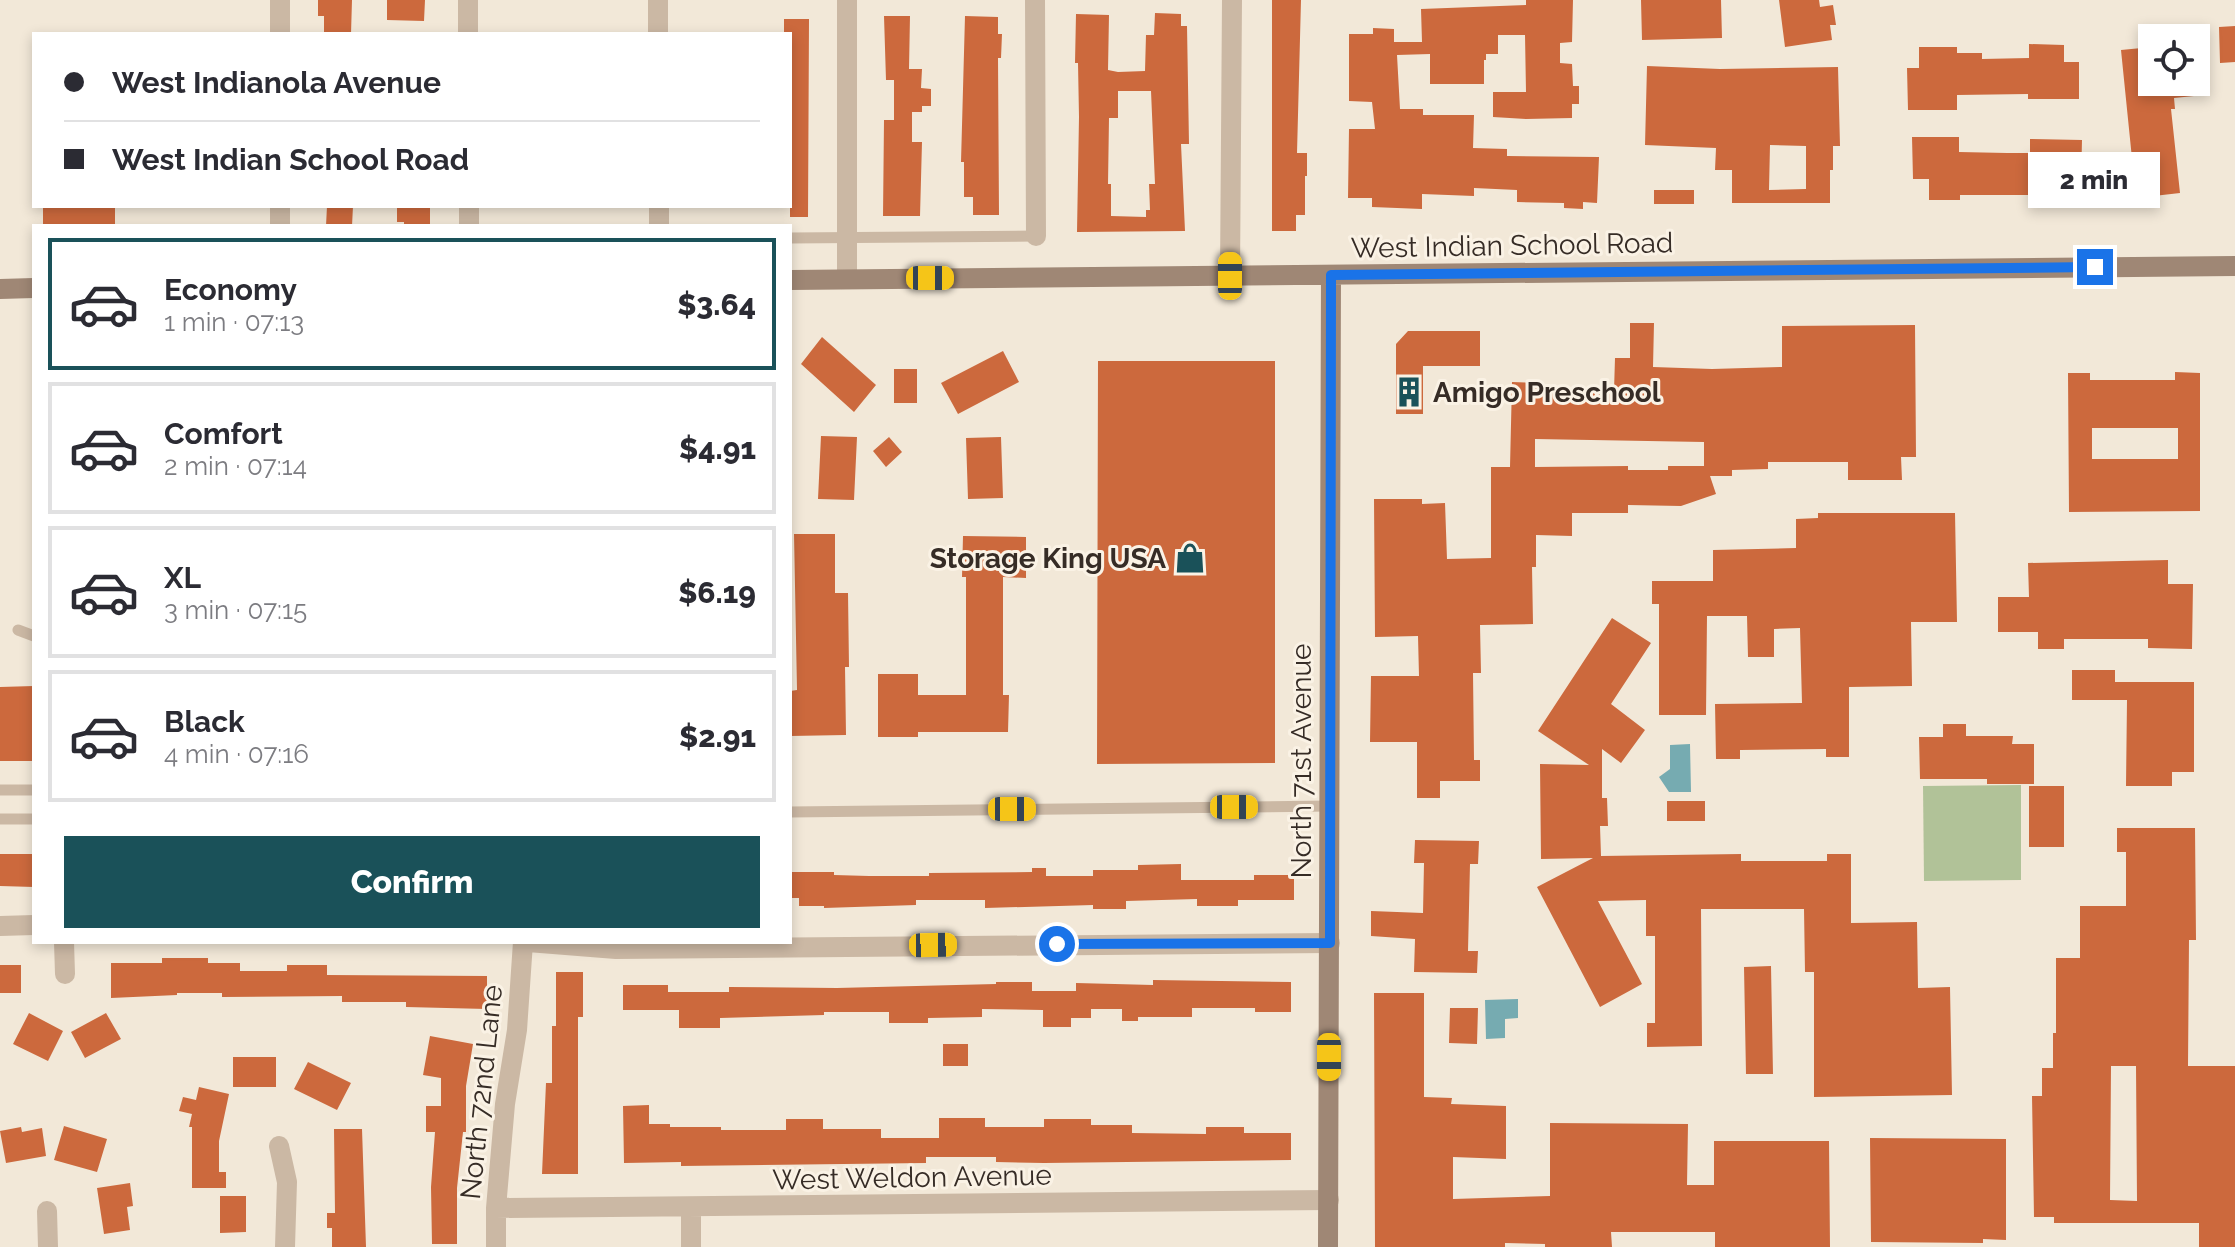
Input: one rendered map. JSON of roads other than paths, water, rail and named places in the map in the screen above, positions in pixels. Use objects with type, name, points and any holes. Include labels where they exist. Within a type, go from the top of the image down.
[{"type":"main road","name":"West Indian School Road","points":[[792,280],[2235,266]]},
{"type":"main road","name":"North 71st Avenue","points":[[1328,1247],[1331,275]]},
{"type":"main road","points":[[0,289],[32,288]]},
{"type":"street","points":[[280,0],[280,32]]},
{"type":"street","points":[[468,0],[468,32]]},
{"type":"street","points":[[658,0],[658,32]]},
{"type":"street","points":[[847,0],[847,279]]},
{"type":"street","points":[[1035,0],[1036,236]]},
{"type":"street","points":[[1230,276],[1232,0]]},
{"type":"street","points":[[0,926],[32,925]]},
{"type":"street","points":[[551,944],[616,949],[1330,943]]},
{"type":"street","points":[[64,944],[65,974]]},
{"type":"street","name":"North 72nd Lane","points":[[496,1247],[496,1208],[505,1104],[517,1030],[525,944]]},
{"type":"street","points":[[279,1146],[287,1182],[285,1247]]},
{"type":"street","name":"West Weldon Avenue","points":[[496,1208],[1329,1200]]},
{"type":"street","points":[[691,1207],[691,1247]]},
{"type":"street","points":[[47,1211],[48,1247]]},
{"type":"lane","points":[[792,238],[1036,236]]},
{"type":"lane","points":[[18,630],[32,635]]},
{"type":"lane","points":[[0,790],[32,790]]},
{"type":"lane","points":[[792,812],[1329,806]]},
{"type":"lane","points":[[0,819],[32,819]]},
{"type":"water","points":[[1690,744],[1691,792],[1669,792],[1659,777],[1670,769],[1670,745]]},
{"type":"water","points":[[1518,999],[1518,1018],[1505,1019],[1505,1038],[1486,1039],[1485,1000]]},
{"type":"place","name":"Amigo Preschool","points":[[1409,392]]},
{"type":"place","name":"Storage King USA","points":[[1190,558]]}]
